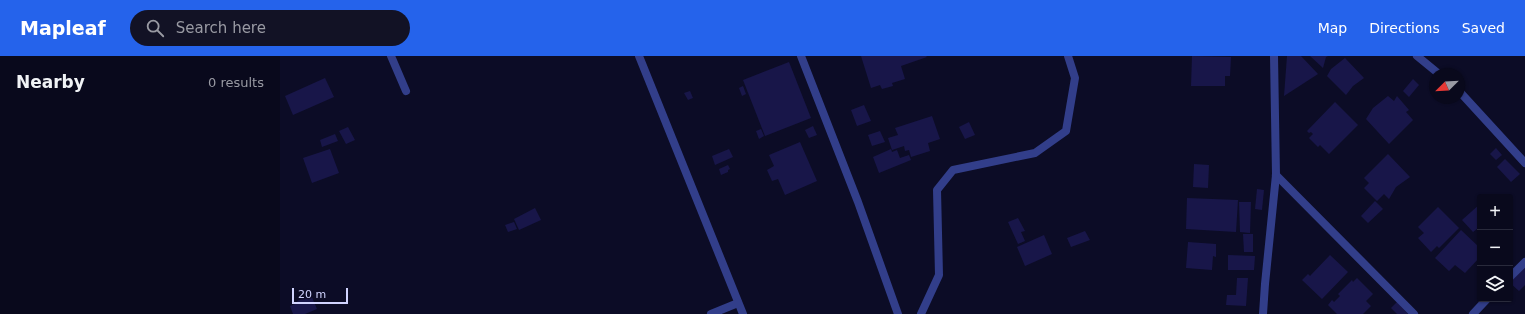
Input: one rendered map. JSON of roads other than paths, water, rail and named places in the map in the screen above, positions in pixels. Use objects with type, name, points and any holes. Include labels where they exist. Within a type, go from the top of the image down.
[{"type":"street","points":[[391,56],[406,91]]},
{"type":"street","points":[[639,56],[743,314]]},
{"type":"street","points":[[802,56],[858,202],[898,314]]},
{"type":"street","points":[[921,314],[939,275],[937,190],[953,170],[1035,153],[1066,131],[1075,78],[1068,56]]},
{"type":"street","points":[[1263,314],[1264,284],[1276,175],[1274,56]]},
{"type":"street","points":[[1417,56],[1432,68]]},
{"type":"street","points":[[1465,98],[1525,163]]},
{"type":"street","points":[[1276,175],[1414,314]]},
{"type":"street","points":[[1513,274],[1525,262]]},
{"type":"street","points":[[1472,314],[1484,302]]},
{"type":"street","points":[[711,314],[738,303]]}]
